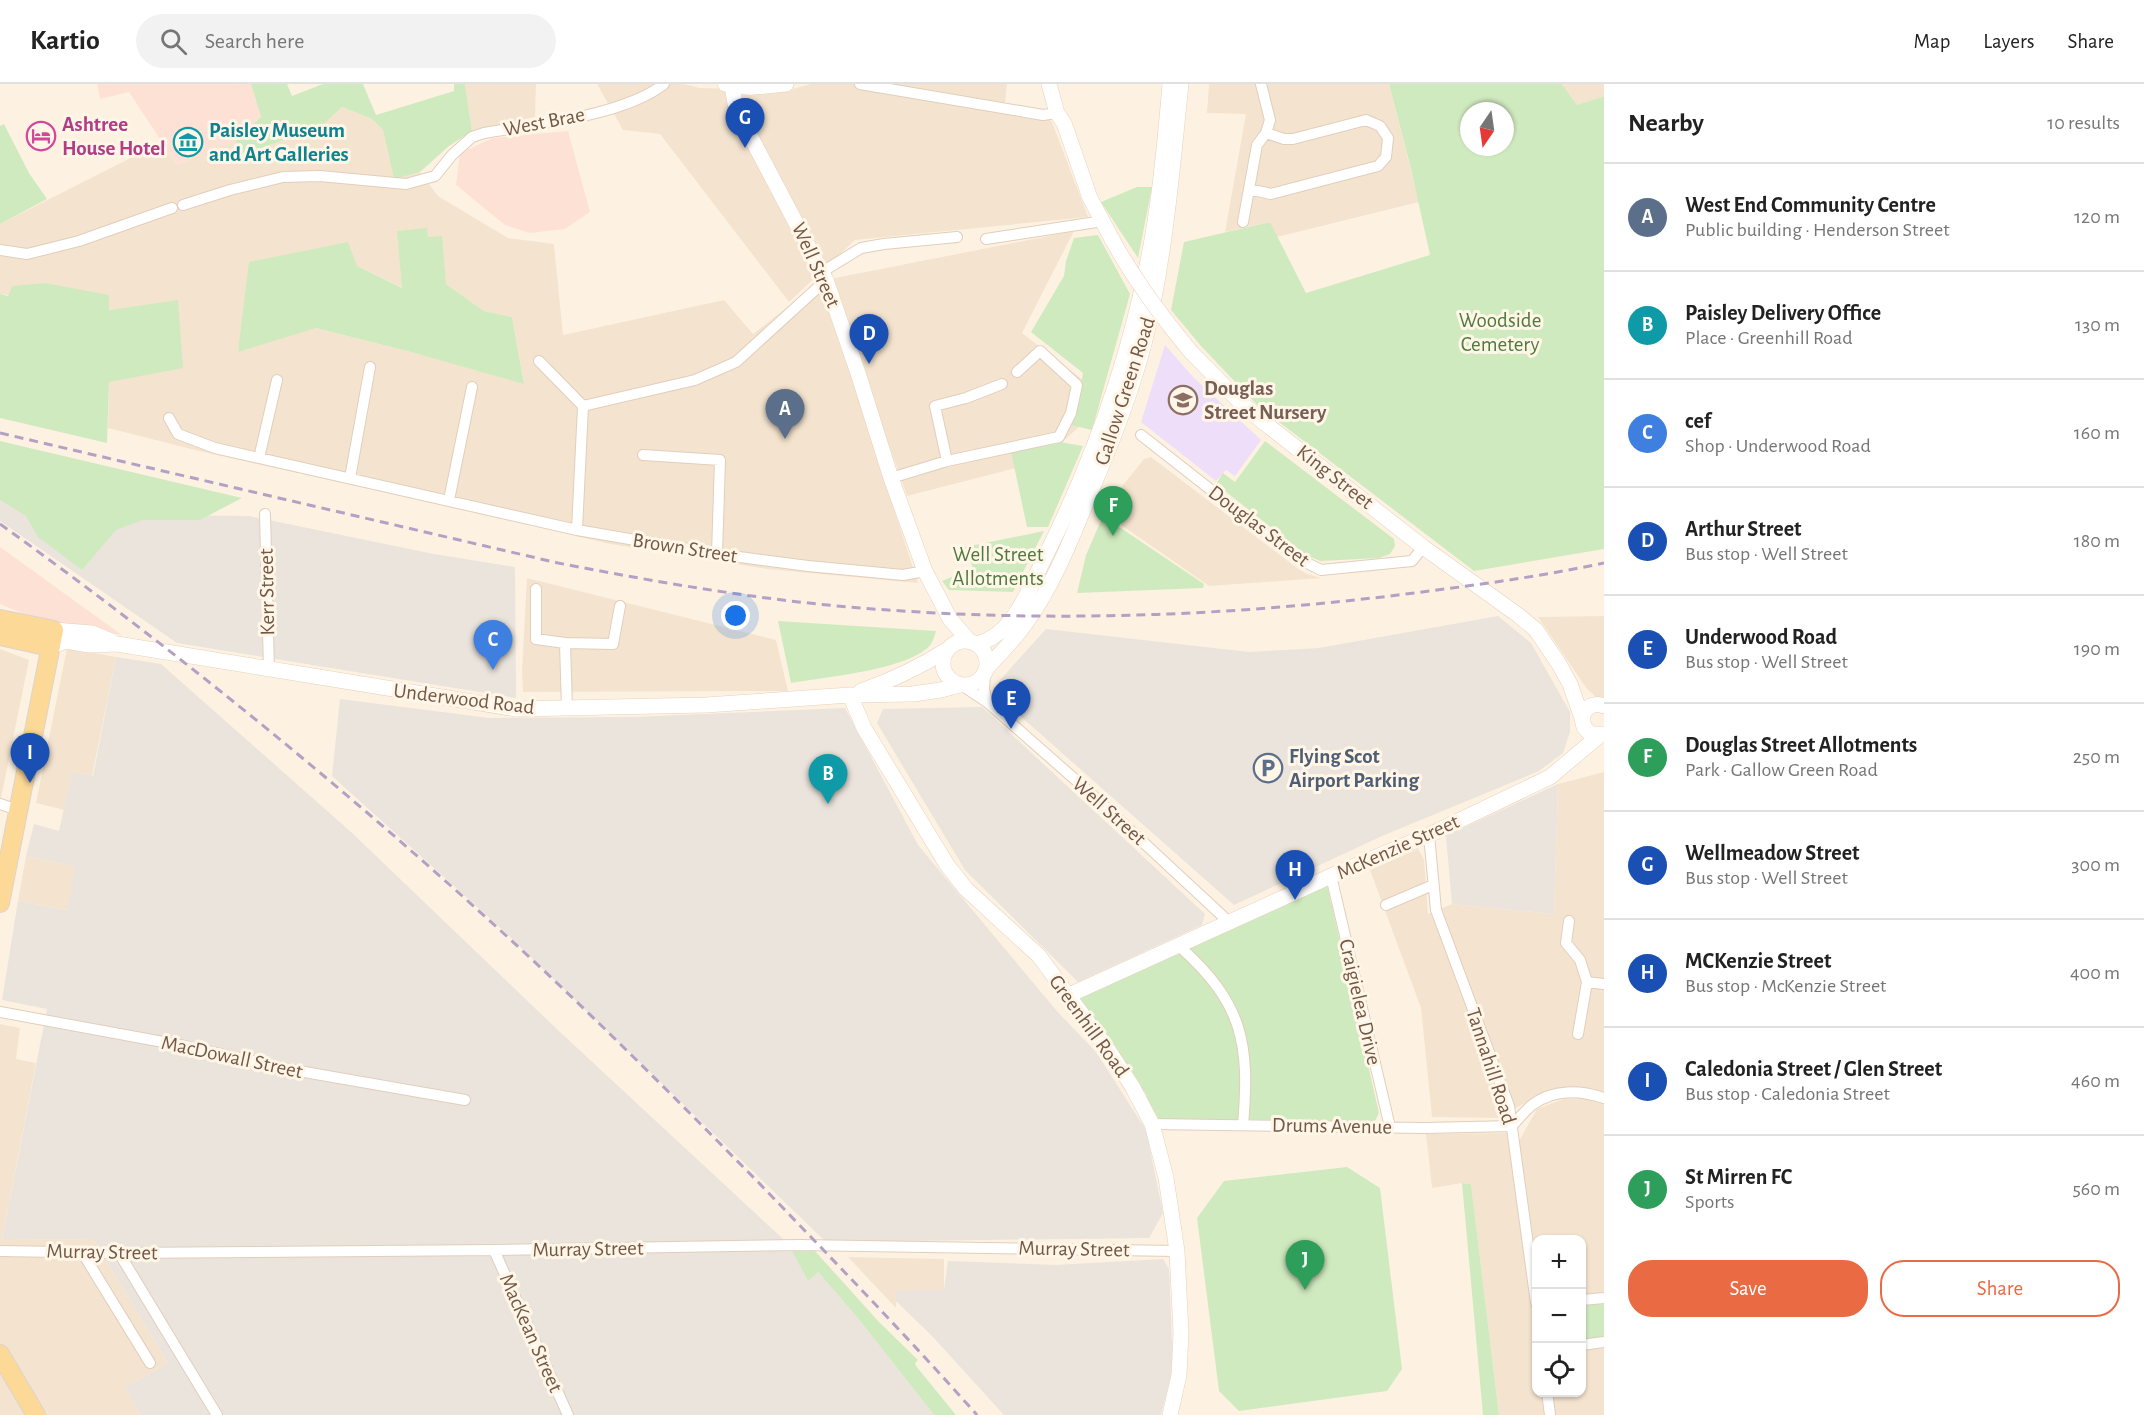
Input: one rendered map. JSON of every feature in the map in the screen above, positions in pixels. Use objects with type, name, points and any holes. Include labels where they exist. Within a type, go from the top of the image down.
[{"type":"main road","points":[[0,619],[52,638]]},
{"type":"main road","points":[[0,636],[52,638]]},
{"type":"main road","points":[[0,903],[52,638]]},
{"type":"main road","points":[[0,1354],[36,1415]]},
{"type":"street","name":"West Brae","points":[[0,250],[27,254],[79,241],[230,190],[283,177],[320,176],[406,184],[435,176],[452,155],[472,137],[608,109],[642,98],[664,84]]},
{"type":"street","points":[[728,85],[786,84]]},
{"type":"street","points":[[860,84],[1043,115],[1057,112]]},
{"type":"street","name":"King Street","points":[[1049,84],[1057,112],[1064,123],[1090,198],[1131,272],[1191,352],[1238,400],[1423,548],[1536,630],[1570,684],[1582,720]]},
{"type":"street","name":"Gallow Green Road","points":[[973,643],[991,639],[998,633],[1016,612],[1028,591],[1074,493],[1116,383],[1136,312],[1154,229],[1166,144],[1170,84]]},
{"type":"street","name":"Gallow Green Road","points":[[986,671],[1018,634],[1044,595],[1068,545],[1123,412],[1143,345],[1160,268],[1174,165],[1181,84]]},
{"type":"street","points":[[1243,222],[1257,145],[1266,133],[1270,120],[1261,84]]},
{"type":"street","name":"Well Street","points":[[728,85],[736,109],[824,276],[891,478],[925,572],[950,619],[973,643]]},
{"type":"street","points":[[1249,189],[1272,194],[1378,166],[1386,157],[1388,138],[1380,126],[1366,120],[1293,139],[1284,139],[1266,133]]},
{"type":"street","points":[[986,238],[1103,221]]},
{"type":"street","points":[[583,406],[695,380],[736,362],[824,276],[861,248],[957,237]]},
{"type":"street","points":[[891,478],[947,461],[1059,437],[1071,413],[1077,385],[1040,351],[1017,372]]},
{"type":"street","points":[[539,361],[583,406],[577,530]]},
{"type":"street","points":[[350,478],[370,367]]},
{"type":"street","points":[[259,458],[277,380]]},
{"type":"street","points":[[947,461],[935,406],[966,398],[1002,384]]},
{"type":"street","points":[[449,500],[472,387]]},
{"type":"street","name":"Brown Street","points":[[169,418],[178,434],[215,448],[577,530],[717,554],[903,575],[925,572]]},
{"type":"street","name":"Douglas Street","points":[[1141,435],[1299,559],[1321,570],[1412,561],[1423,548]]},
{"type":"street","points":[[643,455],[720,460],[717,554]]},
{"type":"street","name":"Kerr Street","points":[[265,514],[269,670]]},
{"type":"street","points":[[536,589],[536,639],[565,644],[612,644],[620,606]]},
{"type":"street","name":"Well Street","points":[[949,648],[950,619]]},
{"type":"street","name":"Underwood Road","points":[[52,638],[89,645],[117,644],[516,709],[706,705],[850,695],[914,694],[961,685]]},
{"type":"street","points":[[986,671],[977,682],[961,685],[952,682],[945,674],[943,667],[945,654],[958,642],[973,643],[985,654],[986,671],[984,690],[987,702]]},
{"type":"street","points":[[565,644],[567,709]]},
{"type":"street","name":"Underwood Road","points":[[850,695],[900,677],[921,667],[949,648]]},
{"type":"street","name":"King Street","points":[[1570,684],[1599,704]]},
{"type":"street","name":"Well Street","points":[[961,685],[987,702],[1087,790],[1229,922]]},
{"type":"street","name":"Greenhill Road","points":[[850,695],[864,728],[947,865],[966,889],[1039,956],[1107,1048],[1132,1086],[1152,1124],[1166,1178],[1177,1251],[1181,1334],[1179,1375],[1170,1415]]},
{"type":"street","name":"McKenzie Street","points":[[1561,767],[1571,750],[1585,710],[1599,704]]},
{"type":"street","points":[[1582,720],[1587,731],[1595,735],[1603,734]]},
{"type":"street","name":"McKenzie Street","points":[[1067,996],[1331,876],[1429,835],[1550,777],[1603,734]]},
{"type":"street","points":[[0,804],[18,810]]},
{"type":"street","name":"Tannahill Road","points":[[1429,835],[1436,910],[1509,1106],[1534,1289]]},
{"type":"street","name":"Craigielea Drive","points":[[1331,876],[1390,1127]]},
{"type":"street","points":[[1386,905],[1433,885]]},
{"type":"street","points":[[1569,921],[1566,943],[1580,960],[1587,982],[1578,1034]]},
{"type":"street","points":[[1179,946],[1198,962],[1223,994],[1240,1027],[1246,1057],[1243,1125]]},
{"type":"street","points":[[1587,982],[1604,984]]},
{"type":"street","name":"MacDowall Street","points":[[0,1012],[185,1046],[293,1070],[465,1100]]},
{"type":"street","points":[[1512,1126],[1532,1105],[1558,1093],[1586,1092],[1604,1098]]},
{"type":"street","name":"Drums Avenue","points":[[1152,1124],[1424,1128],[1512,1126]]},
{"type":"street","name":"Murray Street","points":[[0,1251],[118,1253],[800,1245],[1177,1251]]},
{"type":"street","name":"MacKean Street","points":[[494,1250],[568,1415]]},
{"type":"street","points":[[82,1252],[150,1363]]},
{"type":"street","points":[[118,1253],[217,1415]]},
{"type":"street","points":[[1586,1300],[1604,1298]]},
{"type":"street","points":[[1586,1344],[1604,1342]]},
{"type":"street","points":[[1548,1397],[1550,1415]]},
{"type":"shaded area","name":"Paisley Museum and Art Galleries","points":[[97,84],[251,84],[261,117],[235,141],[177,165],[129,92],[100,99]]},
{"type":"shaded area","points":[[465,84],[536,84],[535,117],[472,131]]},
{"type":"shaded area","points":[[597,84],[684,84],[699,88],[789,90],[811,84],[1007,84],[1005,104],[1037,109],[1052,122],[1088,217],[855,240],[789,302],[660,134],[623,130]]},
{"type":"shaded area","points":[[1209,84],[1389,84],[1419,202],[1277,237],[1269,222],[1225,232],[1246,114],[1207,113]]},
{"type":"shaded area","points":[[1562,84],[1604,84],[1604,96],[1577,105]]},
{"type":"shaded area","points":[[342,107],[372,119],[383,130],[394,178],[420,172],[438,196],[508,238],[554,244],[563,335],[724,300],[753,334],[820,281],[918,583],[767,569],[610,544],[203,452],[108,428],[109,382],[178,301],[109,310],[0,294],[0,224],[162,142],[177,165],[235,141],[244,154],[321,127]],"holes":[[[357,266],[403,288],[446,284],[484,311],[512,317],[524,383],[316,328]]]},
{"type":"shaded area","points":[[568,131],[590,212],[565,229],[530,233],[505,225],[456,185],[460,153],[493,138]]},
{"type":"shaded area","points":[[1074,231],[1022,333],[1083,380],[1079,427],[1040,462],[907,496],[830,279]]},
{"type":"shaded area","name":"Douglas Street Nursery","points":[[1165,345],[1194,378],[1261,440],[1235,476],[1226,470],[1216,481],[1141,422]]},
{"type":"shaded area","points":[[1151,457],[1297,568],[1307,574],[1322,578],[1209,586],[1107,515],[1119,490],[1144,459]]},
{"type":"shaded area","points":[[0,487],[153,515],[249,516],[434,554],[515,567],[516,698],[177,643],[0,521]]},
{"type":"shaded area","points":[[0,547],[122,635],[50,625],[0,604]]},
{"type":"shaded area","points":[[527,578],[776,640],[788,691],[523,692]]},
{"type":"shaded area","name":"Flying Scot Airport Parking","points":[[1498,616],[1531,643],[1570,712],[1570,732],[1563,753],[1539,771],[1382,836],[1234,905],[1001,699],[996,690],[1000,680],[1046,629],[1249,652],[1319,648]]},
{"type":"shaded area","points":[[1604,616],[1604,704],[1587,689],[1538,617]]},
{"type":"shaded area","points":[[67,648],[116,657],[92,776],[72,772],[64,810],[36,803]]},
{"type":"shaded area","points":[[0,649],[29,660],[0,803]]},
{"type":"shaded area","points":[[116,657],[161,664],[351,832],[561,1033],[782,1238],[797,1258],[807,1280],[818,1272],[857,1317],[934,1415],[141,1415],[125,1387],[168,1363],[93,1239],[2,1240],[47,1009],[2,1000],[18,901],[67,910],[75,866],[26,856],[34,824],[59,831],[72,772],[93,776]]},
{"type":"shaded area","points":[[340,699],[489,718],[633,717],[845,708],[918,845],[1056,1010],[1096,1052],[1146,1130],[1163,1213],[1149,1238],[826,1242],[505,932],[332,776]]},
{"type":"shaded area","points":[[982,707],[1205,914],[1202,925],[1078,982],[965,870],[877,723],[883,709]]},
{"type":"shaded area","points":[[1604,772],[1604,1095],[1593,1088],[1559,1089],[1530,1100],[1499,1118],[1432,1117],[1421,1008],[1370,870],[1418,849],[1424,859],[1428,914],[1452,904],[1554,914],[1558,784]]},
{"type":"shaded area","points":[[1558,784],[1554,914],[1452,904],[1446,836]]},
{"type":"shaded area","points":[[26,856],[75,866],[68,910],[18,901]]},
{"type":"shaded area","points":[[0,1024],[20,1028],[16,1059],[36,1063],[2,1240],[93,1239],[168,1363],[125,1387],[141,1415],[0,1415]]},
{"type":"shaded area","points":[[1588,1098],[1604,1103],[1604,1415],[1555,1415],[1553,1397],[1586,1397],[1586,1235],[1532,1235],[1532,1240],[1519,1141],[1537,1109],[1563,1099]]},
{"type":"shaded area","points":[[1507,1133],[1532,1305],[1532,1397],[1544,1397],[1546,1415],[1499,1415],[1471,1184],[1462,1183],[1432,1188],[1426,1134]]},
{"type":"shaded area","points":[[848,1257],[944,1259],[944,1290],[897,1290],[896,1308]]},
{"type":"shaded area","points":[[1163,1259],[1169,1269],[1173,1368],[1161,1415],[1004,1415],[933,1337],[896,1301],[896,1290],[944,1290],[948,1261],[1055,1265]]},
{"type":"green space","points":[[251,84],[287,84],[292,96],[323,84],[363,84],[376,115],[454,91],[454,84],[465,84],[472,131],[449,146],[420,172],[394,179],[383,130],[372,119],[342,107],[321,127],[244,154],[235,141],[261,117]]},
{"type":"green space","name":"Woodside Cemetery","points":[[1389,84],[1562,84],[1577,105],[1604,96],[1604,549],[1474,571],[1258,406],[1201,346],[1171,310],[1184,242],[1270,222],[1306,293],[1430,255]]},
{"type":"green space","points":[[4,124],[29,173],[47,199],[0,224],[0,126]]},
{"type":"green space","points":[[1137,187],[1152,187],[1138,258],[1101,202]]},
{"type":"green space","points":[[427,228],[428,237],[442,236],[446,284],[484,311],[512,317],[524,384],[316,328],[238,352],[249,262],[348,242],[357,266],[402,288],[397,231]]},
{"type":"green space","points":[[1098,235],[1130,294],[1092,430],[1070,425],[1077,406],[1083,373],[1031,332],[1064,276],[1066,261],[1074,238]]},
{"type":"green space","points":[[45,283],[109,295],[109,310],[178,300],[183,368],[109,382],[107,443],[0,418],[0,294],[8,296],[12,286]]},
{"type":"green space","points":[[0,441],[242,498],[200,520],[143,520],[116,530],[82,570],[38,537],[26,516],[0,500]]},
{"type":"green space","points":[[1054,441],[1083,446],[1048,527],[1027,527],[1011,452]]},
{"type":"green space","points":[[1265,441],[1394,539],[1395,546],[1390,554],[1379,558],[1320,561],[1306,555],[1216,484],[1223,473],[1235,482]]},
{"type":"green space","points":[[1103,516],[1204,584],[1203,588],[1077,593],[1086,555]]},
{"type":"green space","name":"Well Street Allotments","points":[[1044,531],[1013,592],[949,590],[942,581],[973,568],[965,547]]},
{"type":"green space","points":[[778,621],[936,631],[931,644],[921,653],[905,660],[866,671],[791,683]]},
{"type":"green space","points":[[1327,885],[1379,1113],[1374,1123],[1155,1120],[1146,1094],[1076,998]]},
{"type":"green space","points":[[1347,1167],[1380,1188],[1402,1369],[1387,1391],[1239,1411],[1219,1391],[1197,1218],[1224,1181]]},
{"type":"green space","points":[[1462,1183],[1471,1184],[1499,1415],[1483,1415]]},
{"type":"green space","points":[[792,1251],[815,1251],[879,1322],[918,1360],[915,1363],[916,1366],[956,1415],[934,1415],[857,1317],[818,1272],[808,1281]]},
{"type":"green space","points":[[1604,1301],[1604,1338],[1586,1340],[1586,1303]]},
{"type":"railway","points":[[0,433],[558,563],[722,592],[846,607],[1014,616],[1202,612],[1390,596],[1524,578],[1604,563]]},
{"type":"railway","points":[[0,524],[65,571],[256,720],[380,824],[501,931],[599,1024],[758,1182],[896,1326],[977,1415]]},
{"type":"place","name":"Ashtree House Hotel","points":[[41,136]]},
{"type":"place","name":"Paisley Museum and Art Galleries","points":[[188,142]]},
{"type":"place","name":"Wellmeadow Street","points":[[745,148]]},
{"type":"place","name":"Arthur Street","points":[[869,364]]},
{"type":"place","name":"Douglas Street Nursery","points":[[1183,400]]},
{"type":"place","name":"West End Community Centre","points":[[785,439]]},
{"type":"place","name":"Douglas Street Allotments","points":[[1113,536]]},
{"type":"place","name":"cef","points":[[493,670]]},
{"type":"place","name":"Underwood Road","points":[[1011,729]]},
{"type":"place","name":"Flying Scot Airport Parking","points":[[1268,768]]},
{"type":"place","name":"Caledonia Street / Glen Street","points":[[30,783]]},
{"type":"place","name":"Paisley Delivery Office","points":[[828,804]]},
{"type":"place","name":"MCKenzie Street","points":[[1295,900]]},
{"type":"place","name":"St Mirren FC","points":[[1305,1290]]}]
